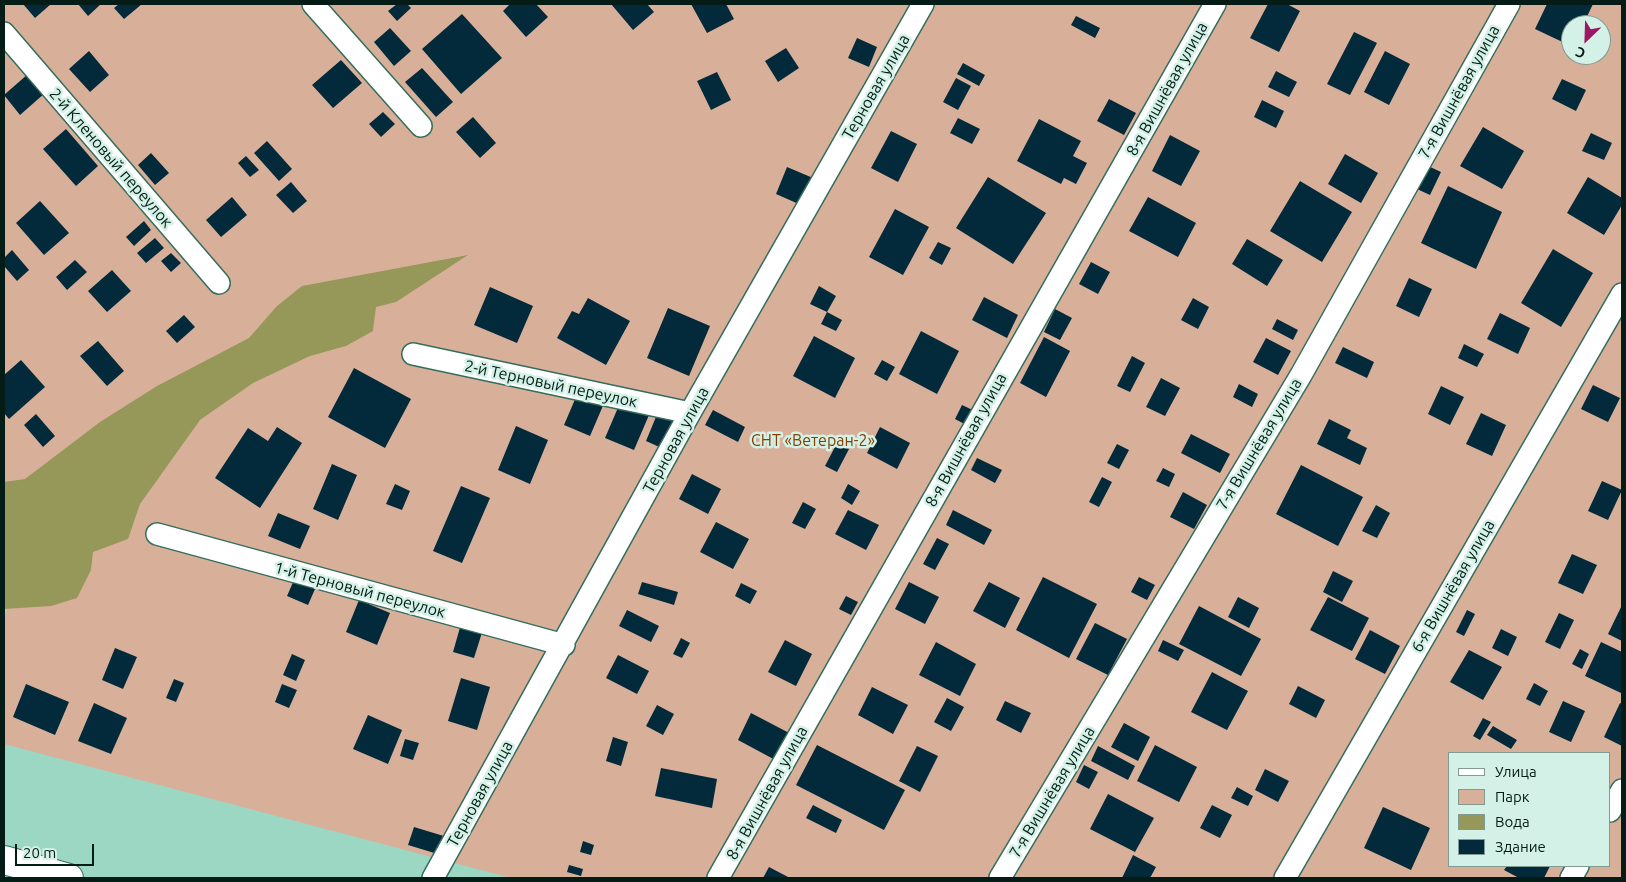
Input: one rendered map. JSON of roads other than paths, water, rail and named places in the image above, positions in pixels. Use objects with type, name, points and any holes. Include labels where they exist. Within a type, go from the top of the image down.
[{"type":"main road","points":[[4,860],[69,878]]},
{"type":"street","points":[[313,4],[421,126]]},
{"type":"street","name":"Терновая улица","points":[[433,878],[564,645],[690,414],[924,4]]},
{"type":"street","name":"8-я Вишнёвая улица","points":[[718,878],[1216,4]]},
{"type":"street","name":"7-я Вишнёвая улица","points":[[1000,878],[1300,375],[1509,4]]},
{"type":"street","name":"2-й Кленовый переулок","points":[[4,33],[219,283]]},
{"type":"street","name":"6-я Вишнёвая улица","points":[[1285,878],[1622,294]]},
{"type":"street","name":"2-й Терновый переулок","points":[[413,354],[690,414]]},
{"type":"street","name":"1-й Терновый переулок","points":[[157,534],[564,645]]},
{"type":"street","points":[[1611,809],[1622,790]]},
{"type":"street","points":[[1570,878],[1577,867]]},
{"type":"water","points":[[468,255],[396,302],[376,307],[373,331],[346,346],[310,356],[253,383],[200,420],[140,504],[128,539],[93,552],[91,570],[77,598],[51,606],[4,609],[4,482],[25,479],[100,422],[157,386],[249,338],[277,306],[302,286]]},
{"type":"park label","name":"СНТ «Ветеран-2»","points":[[813,441]]}]
